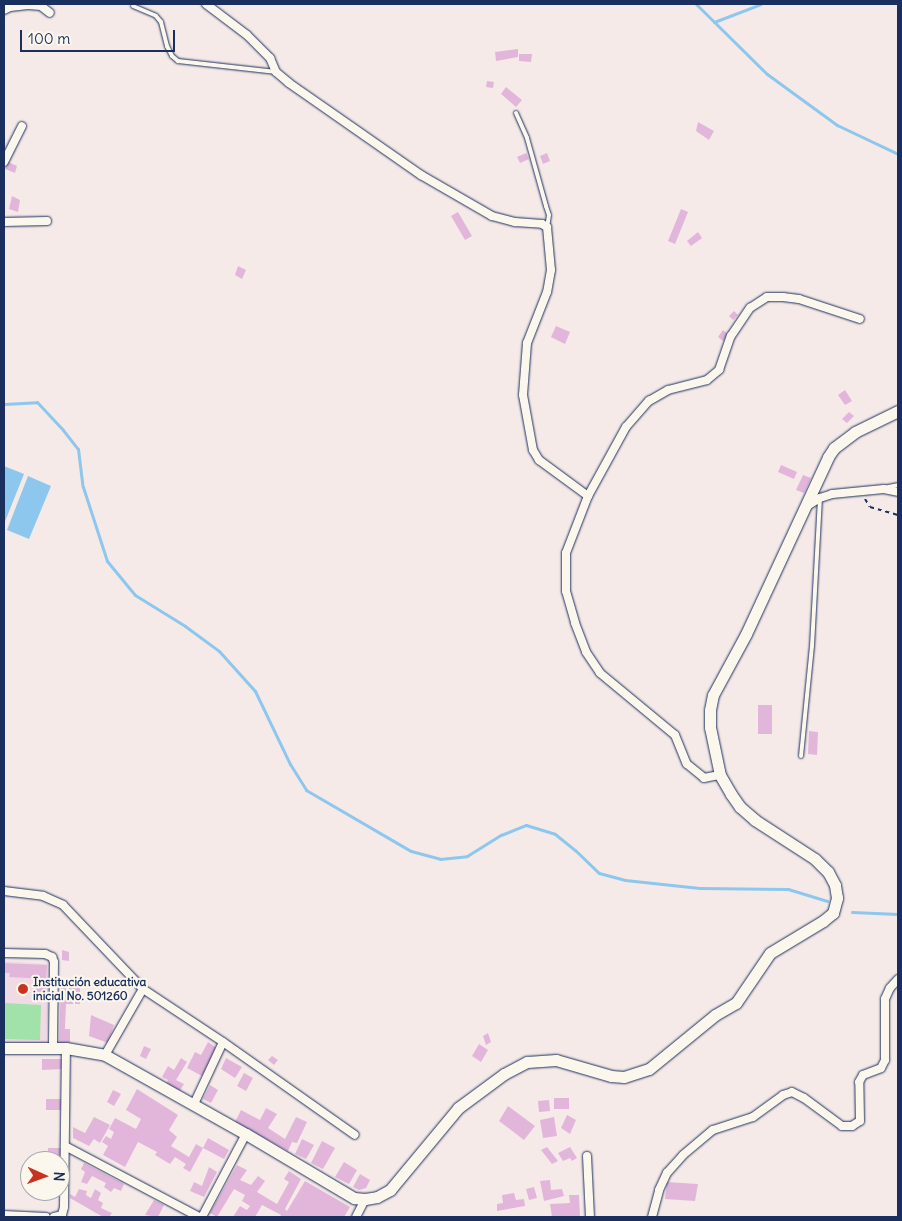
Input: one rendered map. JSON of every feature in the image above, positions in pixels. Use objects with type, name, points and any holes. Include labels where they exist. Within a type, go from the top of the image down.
[{"type":"main road","points":[[4,1048],[66,1048],[105,1055],[194,1104],[354,1198],[365,1199],[377,1197],[390,1190],[458,1108],[504,1074],[527,1062],[556,1060],[624,1077],[649,1069],[714,1015],[736,1003],[770,953],[824,921],[833,913],[837,898],[835,885],[828,872],[815,860],[740,807],[720,775],[710,727],[710,710],[713,695],[746,634],[807,506],[828,457],[834,448],[855,432],[898,411]]},
{"type":"street","points":[[206,4],[247,35],[270,58],[276,72],[352,129],[406,165],[492,216],[515,222],[542,224],[547,227],[551,270],[547,292],[527,343],[523,395],[526,420],[533,450],[539,460],[588,496]]},
{"type":"street","points":[[4,10],[10,7],[28,5],[40,6],[50,12]]},
{"type":"street","points":[[4,162],[6,150],[22,126]]},
{"type":"street","points":[[4,222],[47,222]]},
{"type":"street","points":[[720,775],[704,778],[687,764],[675,735],[600,673],[586,652],[575,623],[566,591],[566,553],[588,496],[626,427],[649,401],[668,390],[707,380],[719,370],[731,336],[750,308],[766,298],[783,297],[799,299],[860,319]]},
{"type":"street","points":[[807,506],[820,498],[860,491],[884,489],[898,492]]},
{"type":"street","points":[[4,891],[43,896],[63,905],[143,989],[223,1042],[355,1135]]},
{"type":"street","points":[[4,954],[45,954],[52,957],[54,962],[52,1048]]},
{"type":"street","points":[[652,1217],[659,1190],[667,1174],[683,1155],[713,1130],[752,1117],[783,1095],[792,1092],[798,1095],[842,1126],[852,1126],[860,1122],[859,1082],[863,1076],[881,1068],[886,1060],[884,999],[898,979]]},
{"type":"street","points":[[105,1055],[143,989]]},
{"type":"street","points":[[194,1104],[223,1042]]},
{"type":"street","points":[[54,1217],[62,1216],[64,1207],[66,1048]]},
{"type":"street","points":[[65,1146],[200,1217],[246,1134]]},
{"type":"street","points":[[587,1156],[590,1217]]},
{"type":"street","points":[[356,1217],[365,1199]]},
{"type":"street","points":[[4,1215],[46,1217]]},
{"type":"lane","points":[[133,6],[156,16],[161,22],[167,46],[172,56],[178,61],[276,72]]},
{"type":"lane","points":[[516,112],[527,138],[549,215],[547,227]]},
{"type":"lane","points":[[884,489],[898,485]]},
{"type":"lane","points":[[801,756],[812,646],[820,498]]},
{"type":"path","points":[[860,491],[870,507],[898,515]]},
{"type":"shaded area","points":[[4,961],[49,964],[46,1047],[4,1048]]},
{"type":"green space","points":[[4,1003],[41,1005],[40,1040],[4,1039]]},
{"type":"water","points":[[4,466],[24,474],[4,524]]},
{"type":"water","points":[[28,476],[51,486],[29,539],[7,530]]},
{"type":"building","points":[[518,49],[518,57],[496,61],[495,52]]},
{"type":"building","points":[[519,54],[532,54],[531,62],[519,61]]},
{"type":"building","points":[[487,81],[494,82],[493,88],[486,87]]},
{"type":"building","points":[[506,87],[522,100],[516,107],[501,94]]},
{"type":"building","points":[[698,122],[714,131],[709,140],[696,131]]},
{"type":"building","points":[[526,153],[529,159],[520,163],[517,157]]},
{"type":"building","points":[[547,153],[550,161],[543,164],[540,156]]},
{"type":"building","points":[[8,162],[17,166],[15,173],[5,169]]},
{"type":"building","points":[[12,196],[20,200],[18,212],[9,209]]},
{"type":"building","points":[[681,209],[688,212],[675,244],[668,241]]},
{"type":"building","points":[[458,212],[472,236],[465,240],[451,216]]},
{"type":"building","points":[[698,232],[702,238],[691,246],[687,241]]},
{"type":"building","points":[[238,266],[246,270],[242,279],[235,275]]},
{"type":"building","points":[[734,311],[738,315],[733,320],[729,316]]},
{"type":"building","points":[[556,326],[570,332],[565,344],[551,337]]},
{"type":"building","points":[[723,330],[728,334],[723,341],[718,337]]},
{"type":"building","points":[[845,390],[852,401],[845,405],[838,395]]},
{"type":"building","points":[[849,412],[854,416],[847,423],[842,419]]},
{"type":"building","points":[[781,465],[797,472],[794,479],[778,472]]},
{"type":"building","points":[[803,475],[811,478],[804,493],[796,490]]},
{"type":"building","points":[[758,705],[772,705],[772,734],[758,734]]},
{"type":"building","points":[[809,731],[818,732],[817,755],[808,754]]},
{"type":"building","points":[[62,950],[69,952],[69,961],[62,960]]},
{"type":"building","points":[[4,963],[47,965],[46,979],[9,977],[10,973],[4,973]]},
{"type":"building","points":[[61,984],[80,984],[80,1004],[66,1004],[65,1029],[70,1029],[70,1044],[59,1044]]},
{"type":"building","points":[[36,986],[46,986],[46,999],[36,999]]},
{"type":"building","points":[[91,1015],[114,1025],[108,1043],[89,1036]]},
{"type":"building","points":[[488,1033],[491,1042],[486,1045],[483,1036]]},
{"type":"building","points":[[208,1042],[217,1048],[202,1076],[187,1068],[195,1052],[201,1055]]},
{"type":"building","points":[[479,1044],[488,1050],[481,1062],[472,1056]]},
{"type":"building","points":[[144,1046],[151,1049],[146,1059],[140,1056]]},
{"type":"building","points":[[272,1056],[278,1060],[274,1065],[268,1060]]},
{"type":"building","points":[[181,1058],[187,1062],[176,1080],[184,1084],[179,1092],[166,1085],[168,1080],[162,1077],[168,1066],[174,1070]]},
{"type":"building","points":[[226,1058],[242,1067],[235,1078],[221,1069]]},
{"type":"building","points":[[42,1059],[62,1059],[63,1069],[42,1070]]},
{"type":"building","points":[[244,1073],[253,1078],[246,1091],[237,1086]]},
{"type":"building","points":[[210,1085],[218,1090],[211,1103],[203,1099]]},
{"type":"building","points":[[137,1089],[178,1115],[169,1130],[177,1137],[171,1146],[189,1157],[196,1144],[203,1148],[190,1172],[183,1168],[186,1164],[175,1157],[170,1164],[155,1155],[157,1152],[138,1142],[125,1167],[103,1155],[108,1146],[102,1142],[106,1136],[111,1139],[114,1132],[109,1129],[115,1118],[136,1129],[141,1119],[126,1110]]},
{"type":"building","points":[[113,1090],[121,1094],[114,1106],[107,1102]]},
{"type":"building","points":[[554,1098],[569,1098],[569,1109],[554,1109]]},
{"type":"building","points":[[46,1099],[63,1099],[63,1110],[46,1110]]},
{"type":"building","points":[[549,1100],[550,1111],[539,1112],[538,1101]]},
{"type":"building","points":[[508,1106],[535,1126],[524,1140],[499,1121]]},
{"type":"building","points":[[266,1108],[277,1114],[268,1128],[285,1139],[296,1117],[307,1122],[297,1143],[292,1142],[288,1151],[235,1122],[241,1110],[260,1120]]},
{"type":"building","points":[[567,1115],[576,1120],[570,1134],[561,1128]]},
{"type":"building","points":[[94,1117],[110,1125],[100,1143],[94,1139],[89,1146],[73,1138],[73,1127],[85,1133]]},
{"type":"building","points":[[554,1117],[557,1136],[543,1138],[540,1120]]},
{"type":"building","points":[[208,1138],[229,1150],[224,1159],[203,1148]]},
{"type":"building","points":[[302,1139],[314,1145],[306,1159],[295,1154]]},
{"type":"building","points":[[322,1141],[335,1148],[323,1169],[311,1163]]},
{"type":"building","points":[[547,1147],[558,1161],[552,1164],[541,1150]]},
{"type":"building","points":[[570,1147],[577,1158],[572,1161],[570,1158],[563,1161],[558,1153]]},
{"type":"building","points":[[48,1148],[61,1148],[61,1151],[48,1151]]},
{"type":"building","points":[[344,1162],[357,1170],[349,1184],[335,1177]]},
{"type":"building","points":[[84,1163],[124,1184],[121,1191],[114,1188],[111,1192],[104,1187],[106,1183],[92,1176],[87,1184],[81,1182],[85,1172],[81,1169]]},
{"type":"building","points":[[237,1165],[247,1170],[240,1180],[251,1185],[258,1176],[265,1181],[257,1192],[277,1204],[289,1182],[284,1179],[289,1171],[301,1179],[285,1209],[287,1211],[305,1181],[350,1207],[344,1217],[280,1217],[281,1215],[262,1205],[255,1217],[233,1217],[240,1206],[247,1210],[250,1206],[242,1201],[245,1195],[234,1189],[217,1217],[210,1213]]},
{"type":"building","points":[[209,1167],[217,1172],[204,1197],[190,1191],[194,1182],[202,1186]]},
{"type":"building","points":[[360,1174],[370,1180],[366,1188],[359,1190],[353,1187]]},
{"type":"building","points":[[550,1180],[551,1190],[562,1189],[564,1196],[544,1201],[540,1181]]},
{"type":"building","points":[[667,1182],[698,1184],[695,1201],[665,1199]]},
{"type":"building","points":[[534,1187],[537,1198],[529,1200],[526,1189]]},
{"type":"building","points":[[79,1189],[87,1191],[86,1195],[91,1198],[95,1189],[101,1193],[98,1200],[103,1203],[101,1208],[112,1213],[109,1217],[103,1217],[70,1198],[70,1194],[75,1197]]},
{"type":"building","points":[[514,1193],[516,1200],[524,1199],[525,1206],[497,1211],[497,1204],[503,1203],[502,1195]]},
{"type":"building","points":[[569,1195],[579,1195],[580,1217],[552,1217],[550,1204],[570,1203]]},
{"type":"building","points":[[154,1200],[164,1205],[158,1217],[145,1215]]},
{"type":"waterway","points":[[696,4],[767,74],[837,125],[898,154]]},
{"type":"waterway","points":[[714,22],[761,4]]},
{"type":"waterway","points":[[4,404],[37,402],[78,449],[83,487],[107,561],[135,595],[185,626],[219,651],[255,691],[290,764],[306,790],[411,851],[440,859],[467,856],[501,835],[526,825],[555,834],[599,873],[625,880],[700,888],[788,889],[827,901]]},
{"type":"waterway","points":[[852,912],[898,914]]},
{"type":"place","name":"Institución educativa inicial No. 501260","points":[[23,989]]}]
